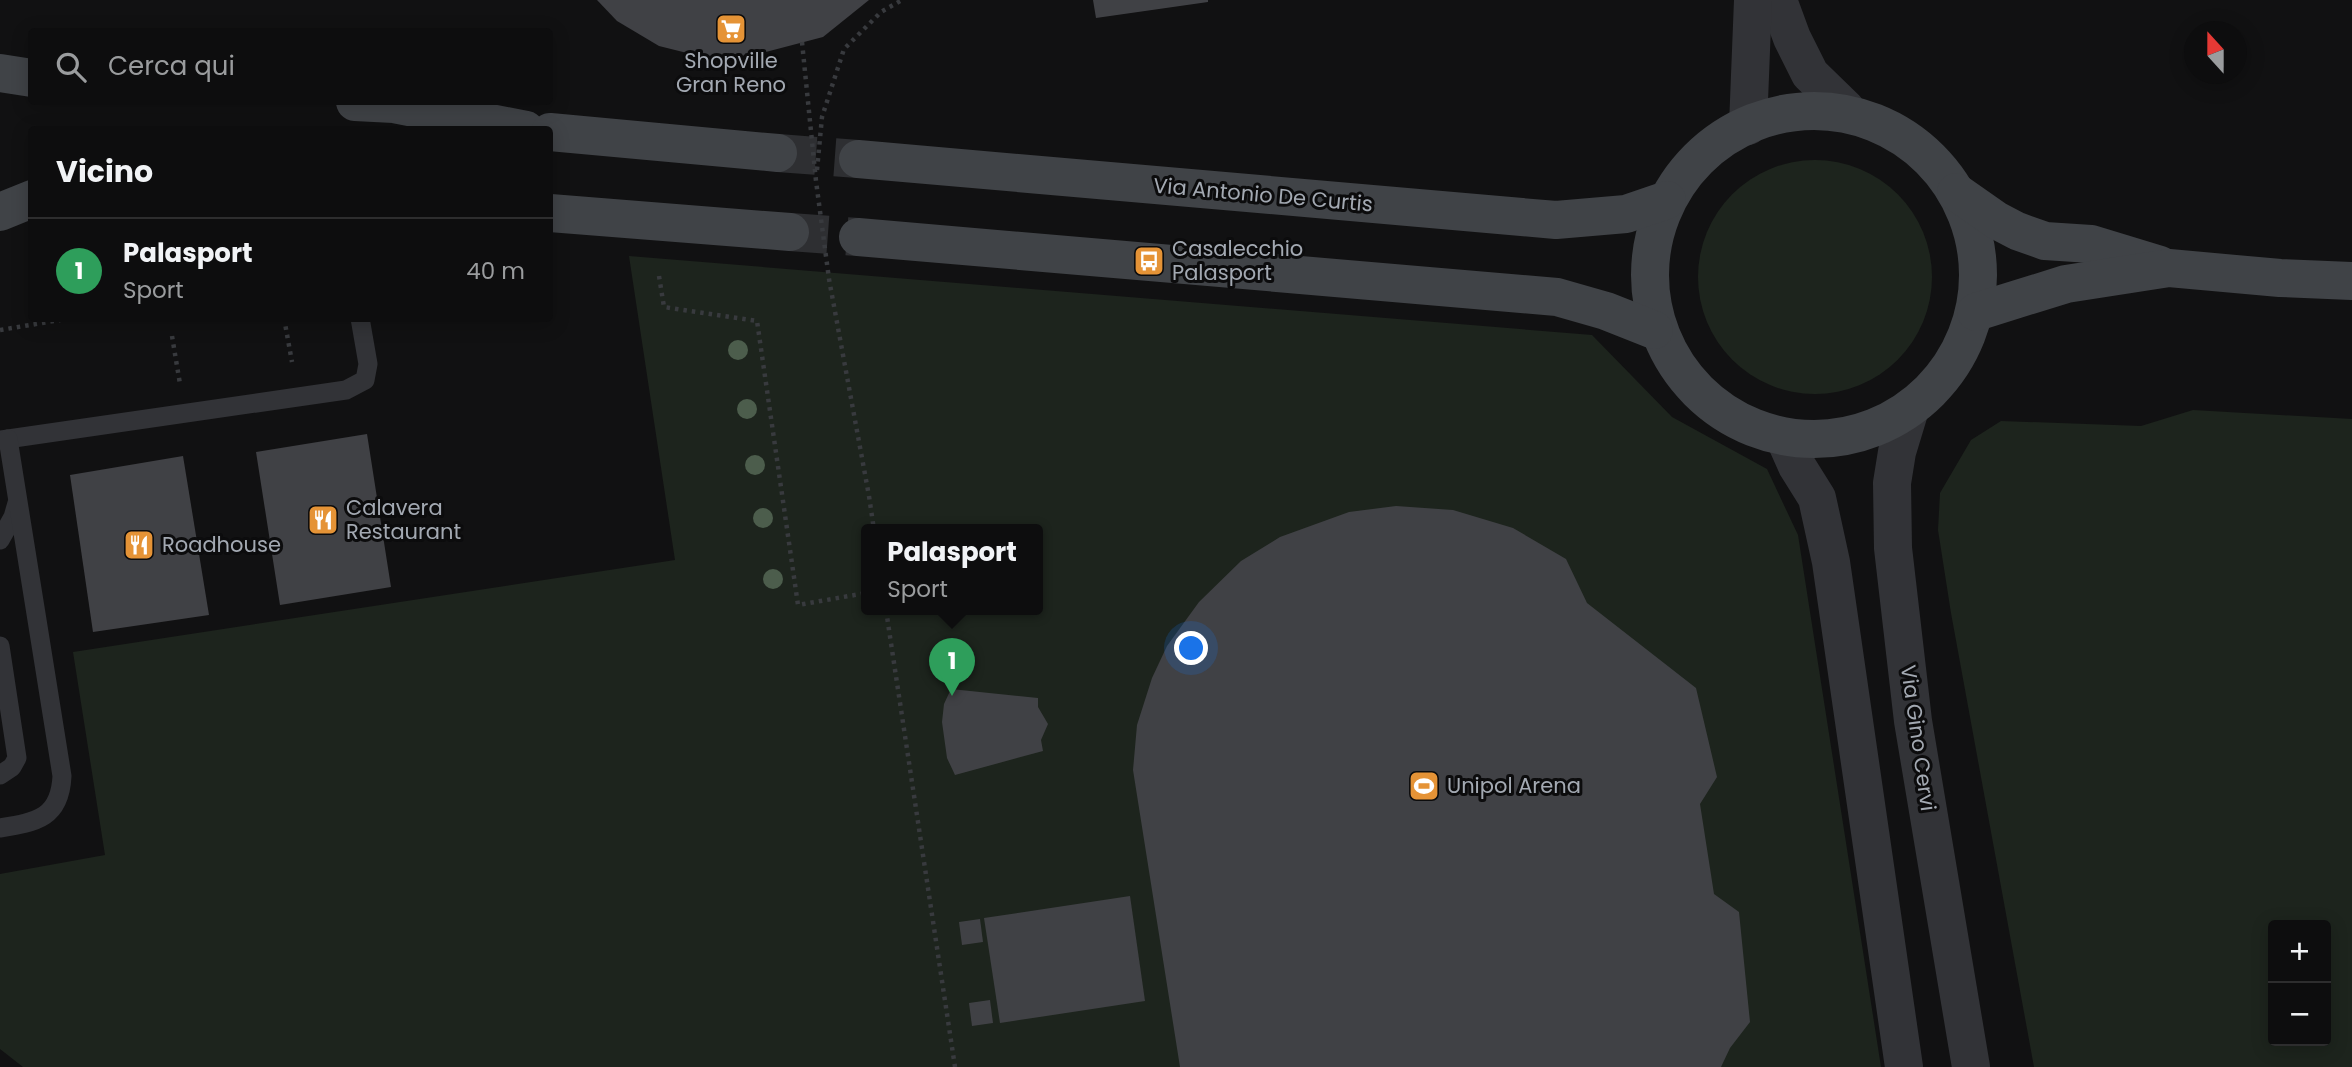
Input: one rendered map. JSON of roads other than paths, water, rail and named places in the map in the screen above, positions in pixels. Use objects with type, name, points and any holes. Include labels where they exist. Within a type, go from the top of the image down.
[{"type":"street","points":[[1748,126],[1753,0]]},
{"type":"street","points":[[1778,0],[1791,38],[1810,75],[1846,109],[1891,129],[1928,158],[1956,192],[2007,225],[2045,241],[2091,244],[2169,268],[2280,278],[2352,281]]},
{"type":"street","points":[[0,73],[28,77]]},
{"type":"street","points":[[399,105],[506,126]]},
{"type":"street","points":[[1846,109],[1802,109],[1748,126],[1721,139],[1691,166],[1667,200],[1651,242],[1647,287],[1654,330],[1681,368],[1709,399],[1749,423],[1784,439],[1830,439],[1869,429],[1910,409],[1943,377],[1964,346],[1976,312],[1978,272],[1972,232],[1956,192]]},
{"type":"street","points":[[553,132],[778,153]]},
{"type":"street","name":"Via Antonio De Curtis","points":[[858,159],[1556,220],[1626,214],[1667,200]]},
{"type":"street","points":[[0,212],[28,201]]},
{"type":"street","points":[[553,213],[790,232]]},
{"type":"street","points":[[858,237],[1557,297],[1606,311],[1654,330]]},
{"type":"street","points":[[1976,312],[2066,284],[2169,268]]},
{"type":"street","name":"Via Gino Cervi","points":[[1910,409],[1897,452],[1892,483],[1893,548],[1913,721],[1971,1067]]},
{"type":"street","points":[[1784,439],[1817,498],[1830,562],[1904,1067]]},
{"type":"lane","points":[[0,828],[26,823],[50,812],[61,796],[62,776],[18,502],[4,440],[346,390],[365,380],[368,364],[361,322]]},
{"type":"lane","points":[[0,540],[18,502]]},
{"type":"lane","points":[[0,646],[17,758],[12,767],[0,775]]},
{"type":"tunnel","points":[[778,153],[858,159]]},
{"type":"tunnel","points":[[790,232],[858,237]]},
{"type":"place","name":"Shopville Gran Reno","points":[[731,29]]},
{"type":"place","name":"Casalecchio Palasport","points":[[1149,261]]},
{"type":"place","name":"Calavera Restaurant","points":[[323,520]]},
{"type":"place","name":"Roadhouse","points":[[139,545]]},
{"type":"place","name":"Palasport","points":[[952,696]]},
{"type":"place","name":"Unipol Arena","points":[[1424,786]]}]
